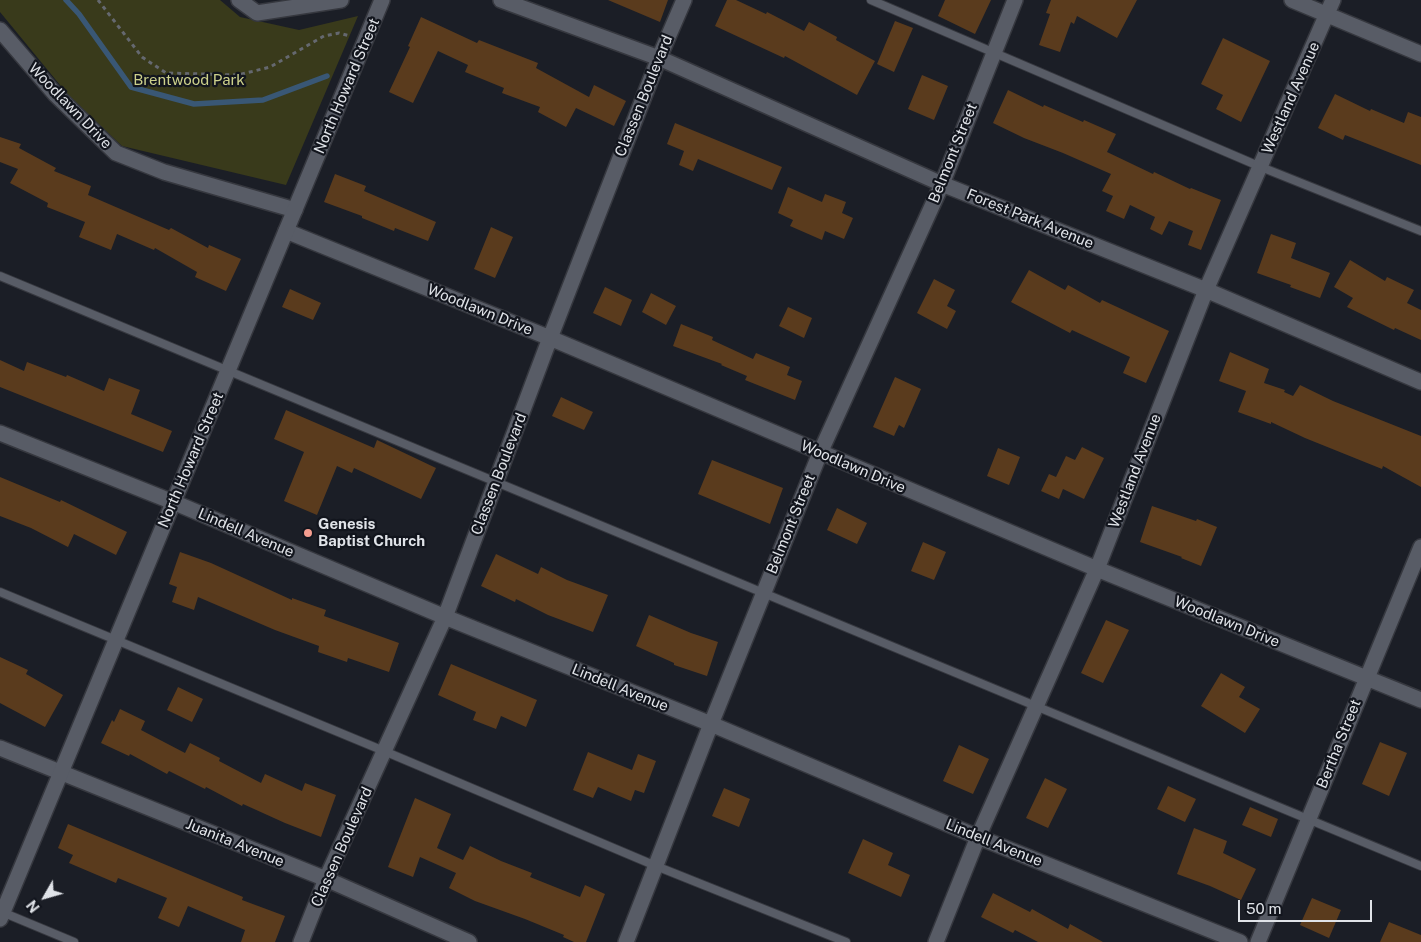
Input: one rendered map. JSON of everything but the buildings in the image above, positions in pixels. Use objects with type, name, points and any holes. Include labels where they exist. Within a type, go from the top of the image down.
[{"type":"street","points":[[239,0],[257,13],[341,0]]},
{"type":"street","name":"North Howard Street","points":[[1,914],[382,0]]},
{"type":"street","name":"Forest Park Avenue","points":[[501,0],[659,58],[942,184],[1206,290],[1421,382]]},
{"type":"street","name":"Classen Boulevard","points":[[300,942],[326,880],[445,617],[550,338],[659,58],[684,0]]},
{"type":"street","name":"Belmont Street","points":[[626,942],[820,453],[942,184],[1015,0]]},
{"type":"street","points":[[1292,0],[1421,54]]},
{"type":"street","name":"Westland Avenue","points":[[936,942],[978,837],[1097,569],[1206,290],[1333,0]]},
{"type":"street","name":"Woodlawn Drive","points":[[0,30],[55,94],[116,153],[164,172],[295,210]]},
{"type":"street","name":"Woodlawn Drive","points":[[286,231],[550,338],[1097,569],[1421,700]]},
{"type":"street","name":"Lindell Avenue","points":[[0,433],[173,502],[445,617],[711,724],[978,837],[1240,942]]},
{"type":"street","name":"Bertha Street","points":[[1258,942],[1421,547]]},
{"type":"street","name":"Juanita Avenue","points":[[0,748],[326,880],[469,942]]},
{"type":"lane","points":[[871,0],[1260,167],[1421,231]]},
{"type":"lane","points":[[0,276],[1421,866]]},
{"type":"lane","points":[[0,592],[656,866],[846,942]]},
{"type":"lane","points":[[1,914],[74,942]]},
{"type":"path","points":[[98,0],[142,57],[166,73],[238,74],[270,68],[324,36],[339,33],[366,40]]},
{"type":"green space","name":"Brentwood Park","points":[[0,0],[220,0],[240,17],[299,30],[358,16],[286,185],[122,146],[69,96],[0,12]]},
{"type":"waterway","points":[[66,0],[79,14],[131,87],[194,104],[263,100],[327,76]]},
{"type":"place","name":"Genesis Baptist Church","points":[[308,533]]}]
